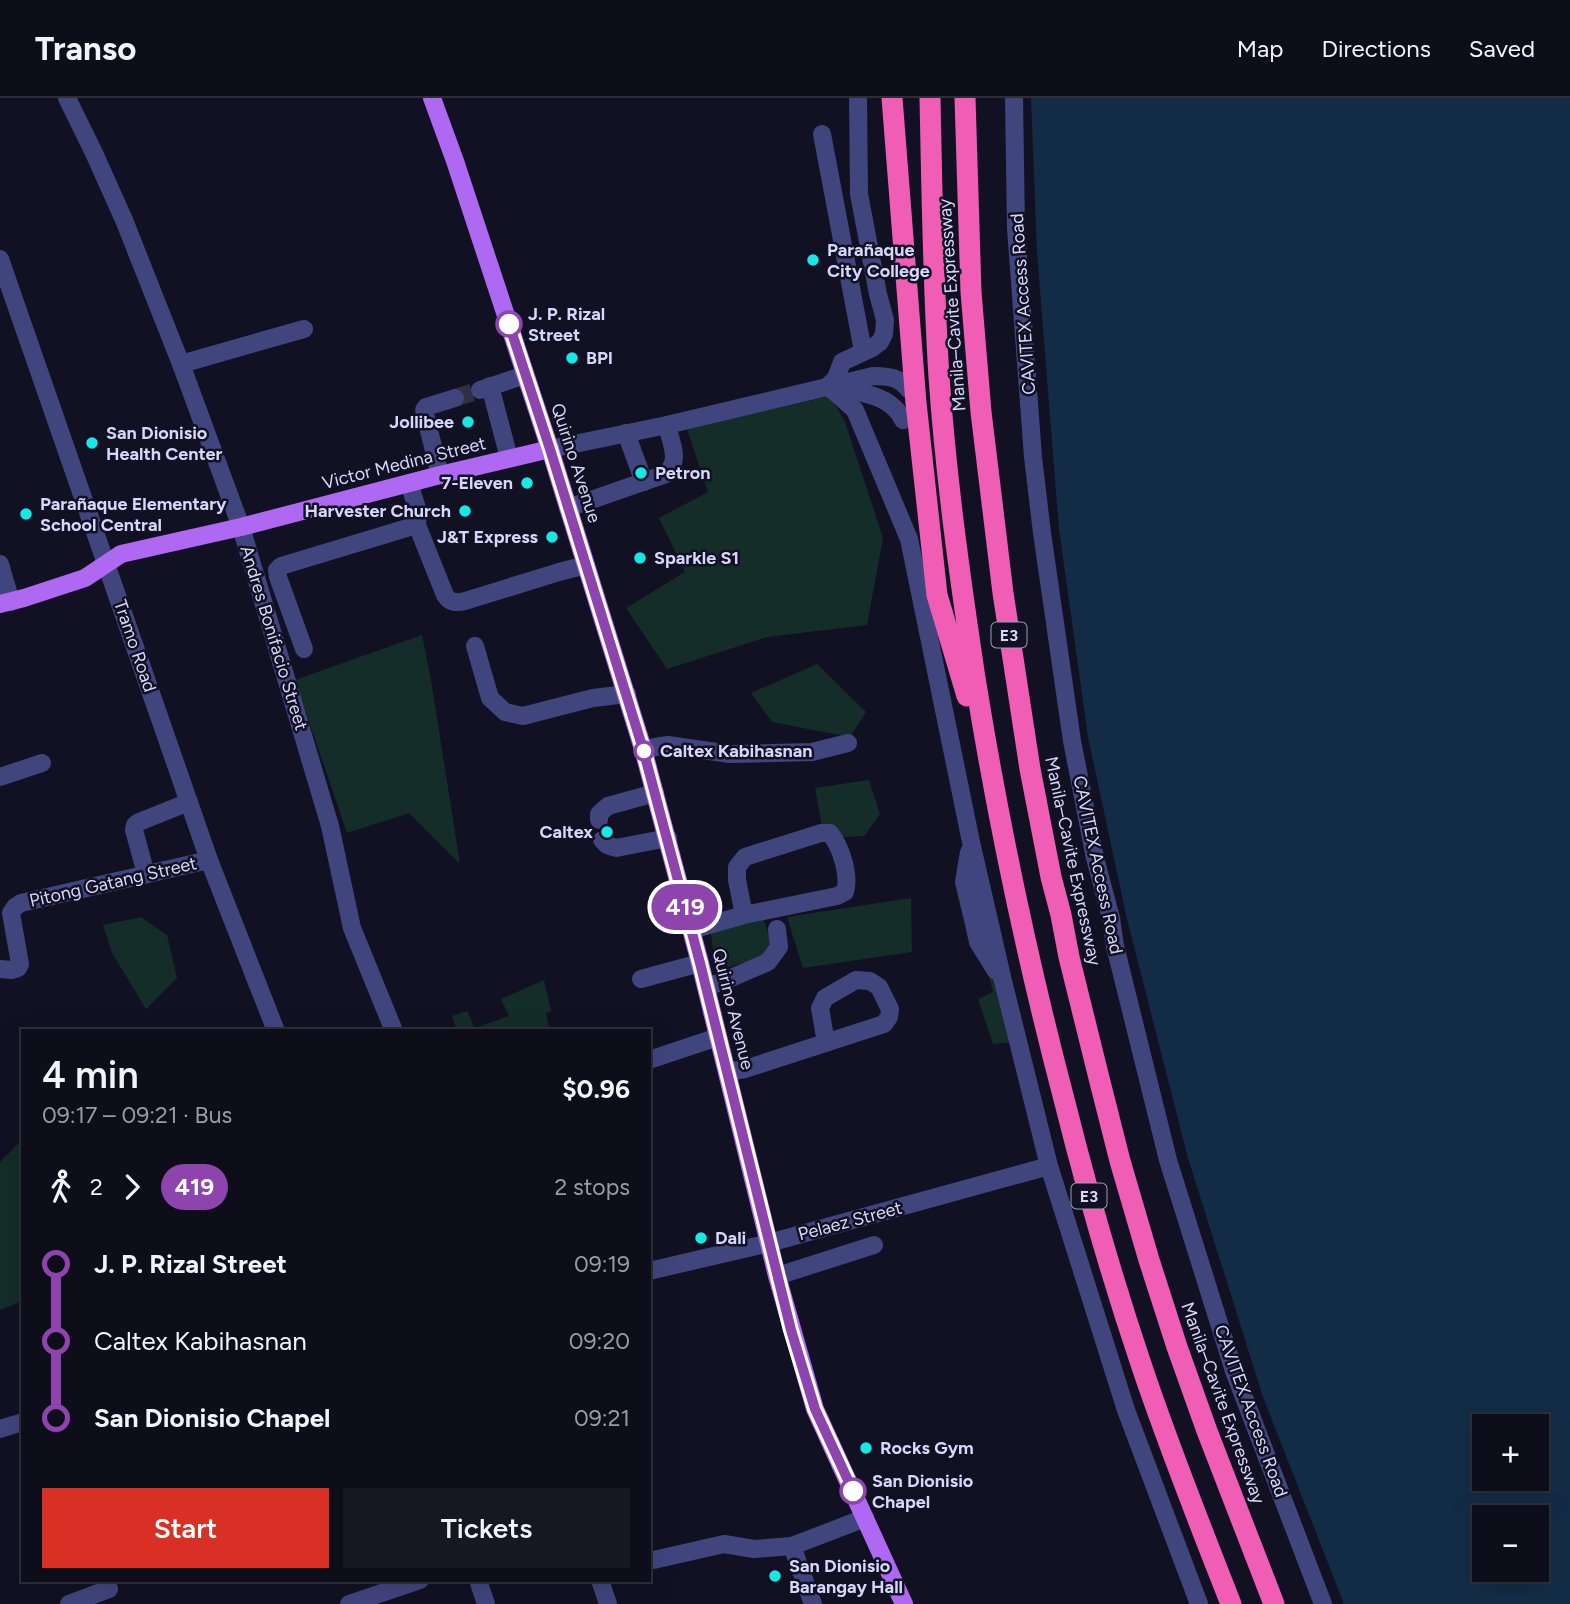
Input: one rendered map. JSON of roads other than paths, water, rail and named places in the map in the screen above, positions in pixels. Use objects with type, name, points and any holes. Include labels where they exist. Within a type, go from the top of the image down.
[{"type":"highway","points":[[891,98],[916,403],[937,595],[991,776]]},
{"type":"highway","name":"Manila–Cavite Expressway","points":[[930,98],[939,380],[962,593],[991,776],[1029,960],[1079,1161],[1141,1364],[1231,1604]]},
{"type":"highway","name":"Manila–Cavite Expressway","points":[[965,98],[971,292],[981,412],[1003,593],[1030,769],[1051,877],[1098,1078],[1149,1260],[1207,1431],[1274,1604]]},
{"type":"main road","name":"Quirino Avenue","points":[[432,98],[550,449],[627,694],[668,838],[777,1276],[815,1409],[904,1604]]},
{"type":"main road","name":"Victor Medina Street","points":[[6,603],[85,578],[121,554],[241,527],[550,449]]},
{"type":"street","name":"Andres Bonifacio Street","points":[[67,98],[124,220],[241,527],[330,826],[352,928],[393,1029]]},
{"type":"street","points":[[828,386],[836,378],[842,362],[872,348],[880,342],[884,334],[885,320],[859,194],[858,98]]},
{"type":"street","name":"CAVITEX Access Road","points":[[1014,98],[1016,228],[1034,457],[1072,741],[1095,858],[1168,1160],[1234,1371],[1323,1604]]},
{"type":"street","points":[[822,134],[863,351]]},
{"type":"street","name":"Tramo Road","points":[[0,259],[209,860],[275,1029]]},
{"type":"street","points":[[181,364],[304,329]]},
{"type":"street","points":[[509,458],[485,388],[525,375]]},
{"type":"street","name":"Victor Medina Street","points":[[550,449],[667,425],[873,376],[895,378],[909,390]]},
{"type":"street","points":[[828,386],[880,398],[895,408],[903,420]]},
{"type":"street","points":[[828,386],[855,410],[909,539],[971,842],[964,882],[978,942],[1003,981],[1049,1166],[1126,1410],[1199,1604]]},
{"type":"street","points":[[440,475],[424,411],[426,407],[455,398]]},
{"type":"street","points":[[568,508],[666,474],[673,468],[675,460],[667,425]]},
{"type":"street","points":[[626,433],[644,482]]},
{"type":"street","points":[[409,483],[418,512],[417,525],[449,600],[465,601],[586,565]]},
{"type":"street","points":[[304,649],[277,570],[281,566],[417,525]]},
{"type":"street","points":[[0,564],[6,603]]},
{"type":"street","points":[[475,646],[491,698],[505,712],[523,716],[593,698],[627,694]]},
{"type":"street","points":[[643,749],[668,745],[730,754],[812,752],[848,743]]},
{"type":"street","points":[[0,777],[43,763]]},
{"type":"street","points":[[598,820],[599,814],[608,806],[655,793]]},
{"type":"street","points":[[146,874],[135,825],[189,802]]},
{"type":"street","points":[[691,930],[845,892],[848,884],[839,844],[830,833],[821,833],[745,857],[737,867],[744,915]]},
{"type":"street","points":[[602,840],[616,848],[668,838]]},
{"type":"street","name":"Pitong Gatang Street","points":[[0,969],[12,970],[20,964],[11,913],[21,903],[209,860]]},
{"type":"street","points":[[706,987],[768,962],[779,947],[776,929]]},
{"type":"street","points":[[641,979],[700,963]]},
{"type":"street","points":[[651,1059],[718,1037]]},
{"type":"street","points":[[727,1073],[826,1043]]},
{"type":"street","name":"Pelaez Street","points":[[651,1271],[769,1243],[1049,1166]]},
{"type":"street","points":[[777,1276],[874,1245]]},
{"type":"street","points":[[0,1430],[21,1423]]},
{"type":"street","points":[[651,1562],[724,1544],[754,1549],[792,1546],[865,1518]]},
{"type":"street","points":[[792,1546],[813,1604]]},
{"type":"street","points":[[349,1604],[414,1582]]},
{"type":"street","points":[[479,1582],[486,1604]]},
{"type":"street","points":[[601,1582],[608,1604]]},
{"type":"street","points":[[69,1604],[109,1589]]},
{"type":"water","points":[[1031,98],[1570,98],[1570,1604],[1344,1604],[1263,1397],[1188,1158],[1127,919],[1088,737],[1059,529],[1037,252]]},
{"type":"tunnel","points":[[455,398],[480,390]]},
{"type":"place","name":"Parañaque City College","points":[[813,260]]},
{"type":"place","name":"J. P. Rizal Street","points":[[509,324]]},
{"type":"place","name":"BPI","points":[[572,358]]},
{"type":"place","name":"Jollibee","points":[[468,422]]},
{"type":"place","name":"San Dionisio Health Center","points":[[92,443]]},
{"type":"place","name":"Petron","points":[[641,473]]},
{"type":"place","name":"7-Eleven","points":[[527,483]]},
{"type":"place","name":"Harvester Church","points":[[465,511]]},
{"type":"place","name":"Parañaque Elementary School Central","points":[[26,514]]},
{"type":"place","name":"J&T Express","points":[[552,537]]},
{"type":"place","name":"Sparkle S1","points":[[640,558]]},
{"type":"place","name":"Caltex Kabihasnan","points":[[644,751]]},
{"type":"place","name":"Caltex","points":[[607,832]]},
{"type":"place","name":"Dali","points":[[701,1238]]},
{"type":"place","name":"Rocks Gym","points":[[866,1448]]},
{"type":"place","name":"San Dionisio Chapel","points":[[853,1491]]},
{"type":"place","name":"San Dionisio Barangay Hall","points":[[775,1576]]}]
